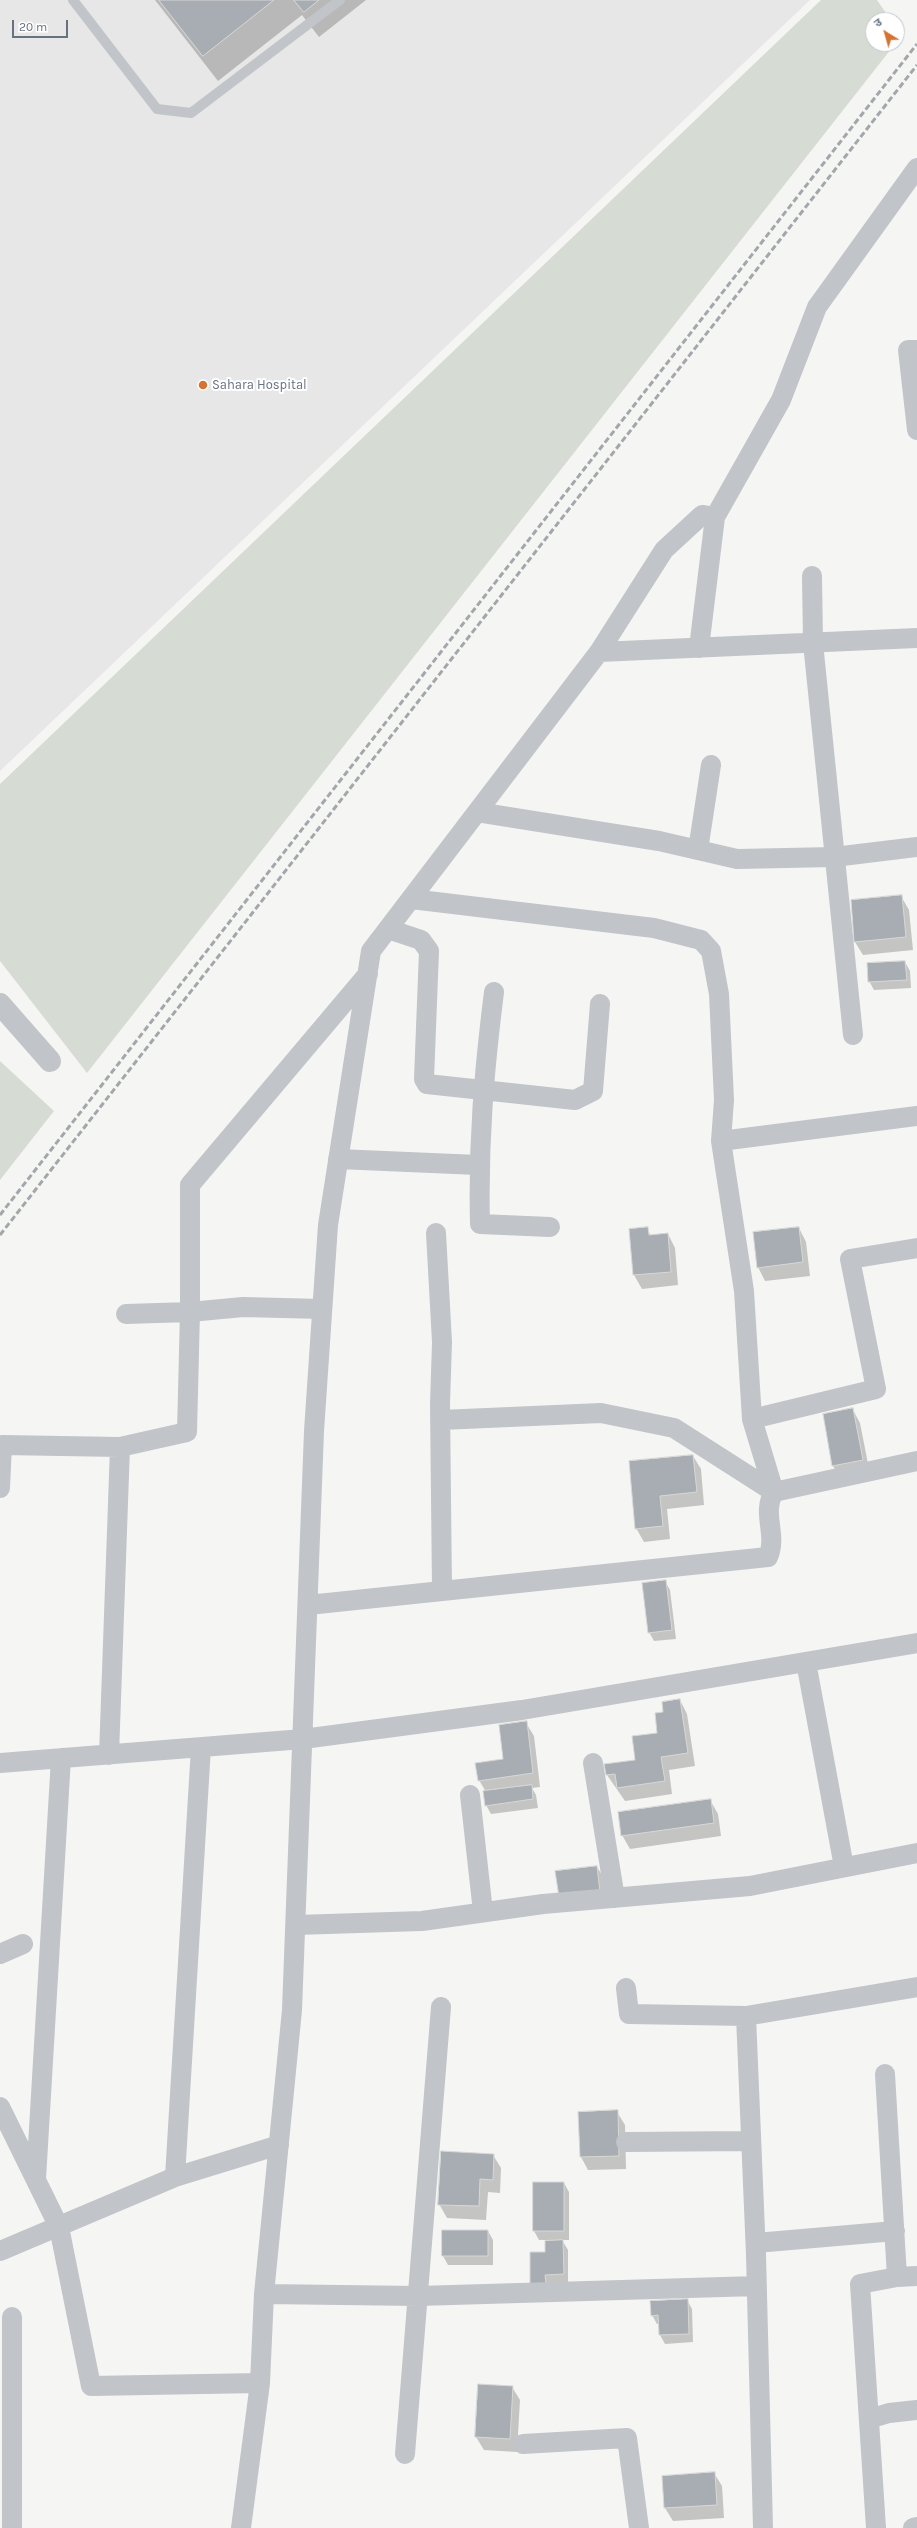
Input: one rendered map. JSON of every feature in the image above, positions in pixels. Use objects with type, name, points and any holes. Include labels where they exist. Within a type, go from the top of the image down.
[{"type":"street","points":[[699,648],[715,517],[780,400],[817,307],[917,168]]},
{"type":"street","points":[[917,350],[908,350],[917,430]]},
{"type":"street","points":[[241,2528],[260,2382],[264,2294],[292,2010],[314,1431],[328,1225],[371,951],[599,652],[664,550],[702,515],[715,517]]},
{"type":"street","points":[[812,576],[813,643],[853,1035]]},
{"type":"street","points":[[599,652],[917,638]]},
{"type":"street","points":[[698,850],[711,765]]},
{"type":"street","points":[[477,812],[659,841],[737,859],[834,857],[917,847]]},
{"type":"street","points":[[308,1605],[768,1557],[772,1550],[767,1507],[774,1492],[752,1419],[744,1291],[721,1141],[724,1100],[719,994],[711,951],[701,940],[654,928],[411,899]]},
{"type":"street","points":[[388,929],[421,940],[429,951],[424,1079],[427,1084],[575,1100],[593,1091],[600,1004]]},
{"type":"street","points":[[0,1488],[2,1445],[120,1447],[187,1432],[190,1312],[190,1185],[368,974]]},
{"type":"street","points":[[494,992],[482,1090],[478,1165],[480,1224],[550,1227]]},
{"type":"street","points":[[0,1004],[50,1061]]},
{"type":"street","points":[[721,1141],[917,1116]]},
{"type":"street","points":[[338,1159],[478,1165]]},
{"type":"street","points":[[436,1233],[442,1342],[442,1591]]},
{"type":"street","points":[[752,1419],[876,1389],[850,1259],[917,1248]]},
{"type":"street","points":[[126,1314],[190,1312],[243,1307],[322,1310]]},
{"type":"street","points":[[441,1420],[601,1413],[674,1428],[774,1492],[917,1461]]},
{"type":"street","points":[[109,1755],[120,1447]]},
{"type":"street","points":[[0,1763],[303,1739],[522,1710],[917,1643]]},
{"type":"street","points":[[806,1662],[844,1867]]},
{"type":"street","points":[[175,2177],[201,1747]]},
{"type":"street","points":[[36,2181],[61,1758]]},
{"type":"street","points":[[593,1763],[615,1898]]},
{"type":"street","points":[[470,1795],[483,1912]]},
{"type":"street","points":[[296,1925],[422,1921],[483,1912],[750,1886],[917,1852]]},
{"type":"street","points":[[0,1954],[23,1944]]},
{"type":"street","points":[[626,1988],[629,2014],[746,2016],[917,1986]]},
{"type":"street","points":[[405,2454],[441,2007]]},
{"type":"street","points":[[746,2016],[756,2243],[763,2528]]},
{"type":"street","points":[[885,2074],[897,2277]]},
{"type":"street","points":[[0,2108],[59,2227],[91,2386],[260,2382]]},
{"type":"street","points":[[626,2142],[751,2141]]},
{"type":"street","points":[[0,2251],[175,2177],[279,2145]]},
{"type":"street","points":[[756,2243],[894,2231]]},
{"type":"street","points":[[876,2528],[860,2284],[897,2277],[917,2276]]},
{"type":"street","points":[[264,2294],[418,2296],[757,2286]]},
{"type":"street","points":[[12,2317],[12,2528]]},
{"type":"street","points":[[869,2419],[889,2413],[917,2410]]},
{"type":"street","points":[[523,2444],[627,2438],[638,2528]]},
{"type":"street","points":[[913,2528],[917,2527]]},
{"type":"lane","points":[[73,0],[157,108],[191,113],[340,0]]},
{"type":"shaded area","name":"Sahara Hospital","points":[[0,0],[810,0],[0,771]]},
{"type":"shaded area","points":[[821,0],[877,0],[885,12],[865,12],[865,52],[889,52],[87,1073],[0,961],[0,784]]},
{"type":"shaded area","points":[[0,1061],[54,1111],[0,1180]]},
{"type":"building","points":[[159,0],[274,0],[203,56]]},
{"type":"building","points":[[294,0],[319,0],[304,12]]},
{"type":"building","points":[[902,895],[906,937],[854,942],[851,900]]},
{"type":"building","points":[[905,961],[907,980],[868,982],[867,963]]},
{"type":"building","points":[[648,1227],[649,1235],[668,1233],[671,1272],[633,1275],[629,1229]]},
{"type":"building","points":[[799,1227],[803,1262],[757,1268],[753,1232]]},
{"type":"building","points":[[853,1408],[863,1460],[832,1466],[823,1414]]},
{"type":"building","points":[[693,1455],[697,1492],[660,1496],[663,1526],[635,1529],[629,1461]]},
{"type":"building","points":[[666,1580],[672,1630],[648,1633],[642,1583]]},
{"type":"building","points":[[680,1699],[688,1753],[661,1757],[665,1781],[617,1788],[615,1774],[606,1775],[604,1764],[635,1760],[632,1736],[657,1733],[655,1713],[663,1712],[662,1702]]},
{"type":"building","points":[[527,1721],[533,1773],[478,1781],[475,1763],[503,1759],[499,1725]]},
{"type":"building","points":[[532,1785],[533,1799],[485,1806],[483,1791]]},
{"type":"building","points":[[711,1799],[714,1823],[621,1836],[618,1812]]},
{"type":"building","points":[[597,1866],[600,1892],[559,1897],[555,1871]]},
{"type":"building","points":[[618,2110],[619,2156],[580,2157],[578,2112]]},
{"type":"building","points":[[441,2151],[494,2154],[493,2180],[480,2179],[479,2206],[438,2205]]},
{"type":"building","points":[[533,2182],[564,2182],[564,2231],[533,2231]]},
{"type":"building","points":[[442,2230],[488,2230],[488,2256],[442,2256]]},
{"type":"building","points":[[563,2240],[564,2274],[545,2275],[546,2284],[530,2284],[530,2252],[545,2252],[545,2241]]},
{"type":"building","points":[[688,2299],[689,2334],[659,2335],[658,2315],[651,2316],[650,2301]]},
{"type":"building","points":[[478,2384],[513,2386],[510,2439],[475,2437]]},
{"type":"building","points":[[715,2472],[717,2505],[664,2508],[662,2476]]},
{"type":"railway","points":[[0,1215],[917,44]]},
{"type":"railway","points":[[0,1235],[917,65]]},
{"type":"place","name":"Sahara Hospital","points":[[203,385]]}]
